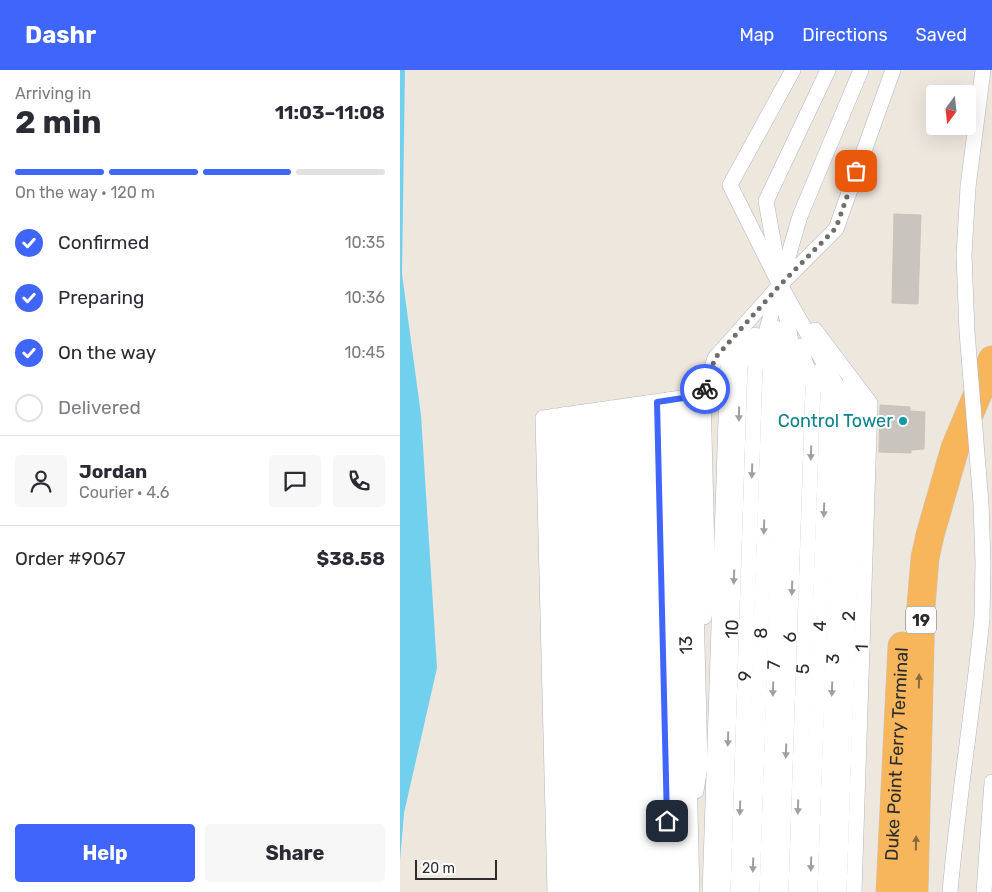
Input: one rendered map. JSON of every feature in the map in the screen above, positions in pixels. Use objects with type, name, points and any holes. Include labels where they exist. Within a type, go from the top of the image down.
[{"type":"highway","name":"Duke Point Ferry Terminal","points":[[890,892],[906,580],[915,531],[922,507],[955,448],[992,360]]},
{"type":"highway","name":"Duke Point Ferry Terminal","points":[[914,892],[922,582],[930,535],[955,448]]},
{"type":"lane","points":[[793,70],[730,185],[780,285],[806,384]]},
{"type":"lane","points":[[806,384],[780,285],[766,201],[828,70]]},
{"type":"lane","points":[[710,892],[728,362],[780,285],[800,216],[860,70]]},
{"type":"lane","points":[[623,407],[715,358],[780,285],[836,228],[893,70]]},
{"type":"lane","points":[[950,892],[982,618],[981,503],[967,332],[964,255],[968,188],[983,70]]},
{"type":"lane","points":[[780,285],[806,384]]},
{"type":"lane","points":[[780,285],[806,384]]},
{"type":"lane","points":[[780,285],[806,384]]},
{"type":"lane","name":"10","points":[[723,892],[806,384]]},
{"type":"lane","name":"9","points":[[738,892],[806,384]]},
{"type":"lane","name":"8","points":[[752,892],[806,384]]},
{"type":"lane","name":"7","points":[[767,892],[806,384]]},
{"type":"lane","name":"6","points":[[781,892],[806,384]]},
{"type":"lane","name":"5","points":[[796,892],[806,384]]},
{"type":"lane","name":"4","points":[[806,384],[810,892]]},
{"type":"lane","name":"3","points":[[806,384],[825,892]]},
{"type":"lane","name":"2","points":[[806,384],[839,892]]},
{"type":"lane","name":"1","points":[[806,384],[854,892]]},
{"type":"lane","points":[[623,407],[708,591],[698,655],[700,766],[690,819]]},
{"type":"lane","points":[[623,407],[698,655]]},
{"type":"lane","points":[[555,892],[623,407]]},
{"type":"lane","points":[[566,892],[623,407]]},
{"type":"lane","points":[[578,892],[623,407]]},
{"type":"lane","points":[[589,892],[623,407]]},
{"type":"lane","points":[[600,892],[623,407]]},
{"type":"lane","points":[[612,892],[623,407]]},
{"type":"lane","points":[[623,407],[623,892]]},
{"type":"lane","points":[[623,407],[635,892]]},
{"type":"lane","points":[[623,407],[646,892]]},
{"type":"lane","points":[[623,407],[658,892]]},
{"type":"lane","points":[[623,407],[669,892]]},
{"type":"lane","points":[[623,407],[681,892]]},
{"type":"lane","name":"13","points":[[623,407],[690,819],[692,892]]},
{"type":"lane","points":[[984,892],[992,782]]},
{"type":"water","points":[[400,70],[405,70],[402,274],[421,415],[437,668],[404,813],[400,861]]},
{"type":"building","points":[[894,214],[921,215],[918,304],[892,303]]},
{"type":"building","name":"Control Tower","points":[[880,405],[910,407],[910,411],[925,412],[924,449],[911,450],[911,453],[879,452]]},
{"type":"way so far","points":[[705,389],[715,358],[780,285],[836,228],[856,171]]},
{"type":"place","name":"Control Tower","points":[[903,421]]},
{"type":"route","points":[[667,821],[657,402],[703,395],[705,389]]}]
